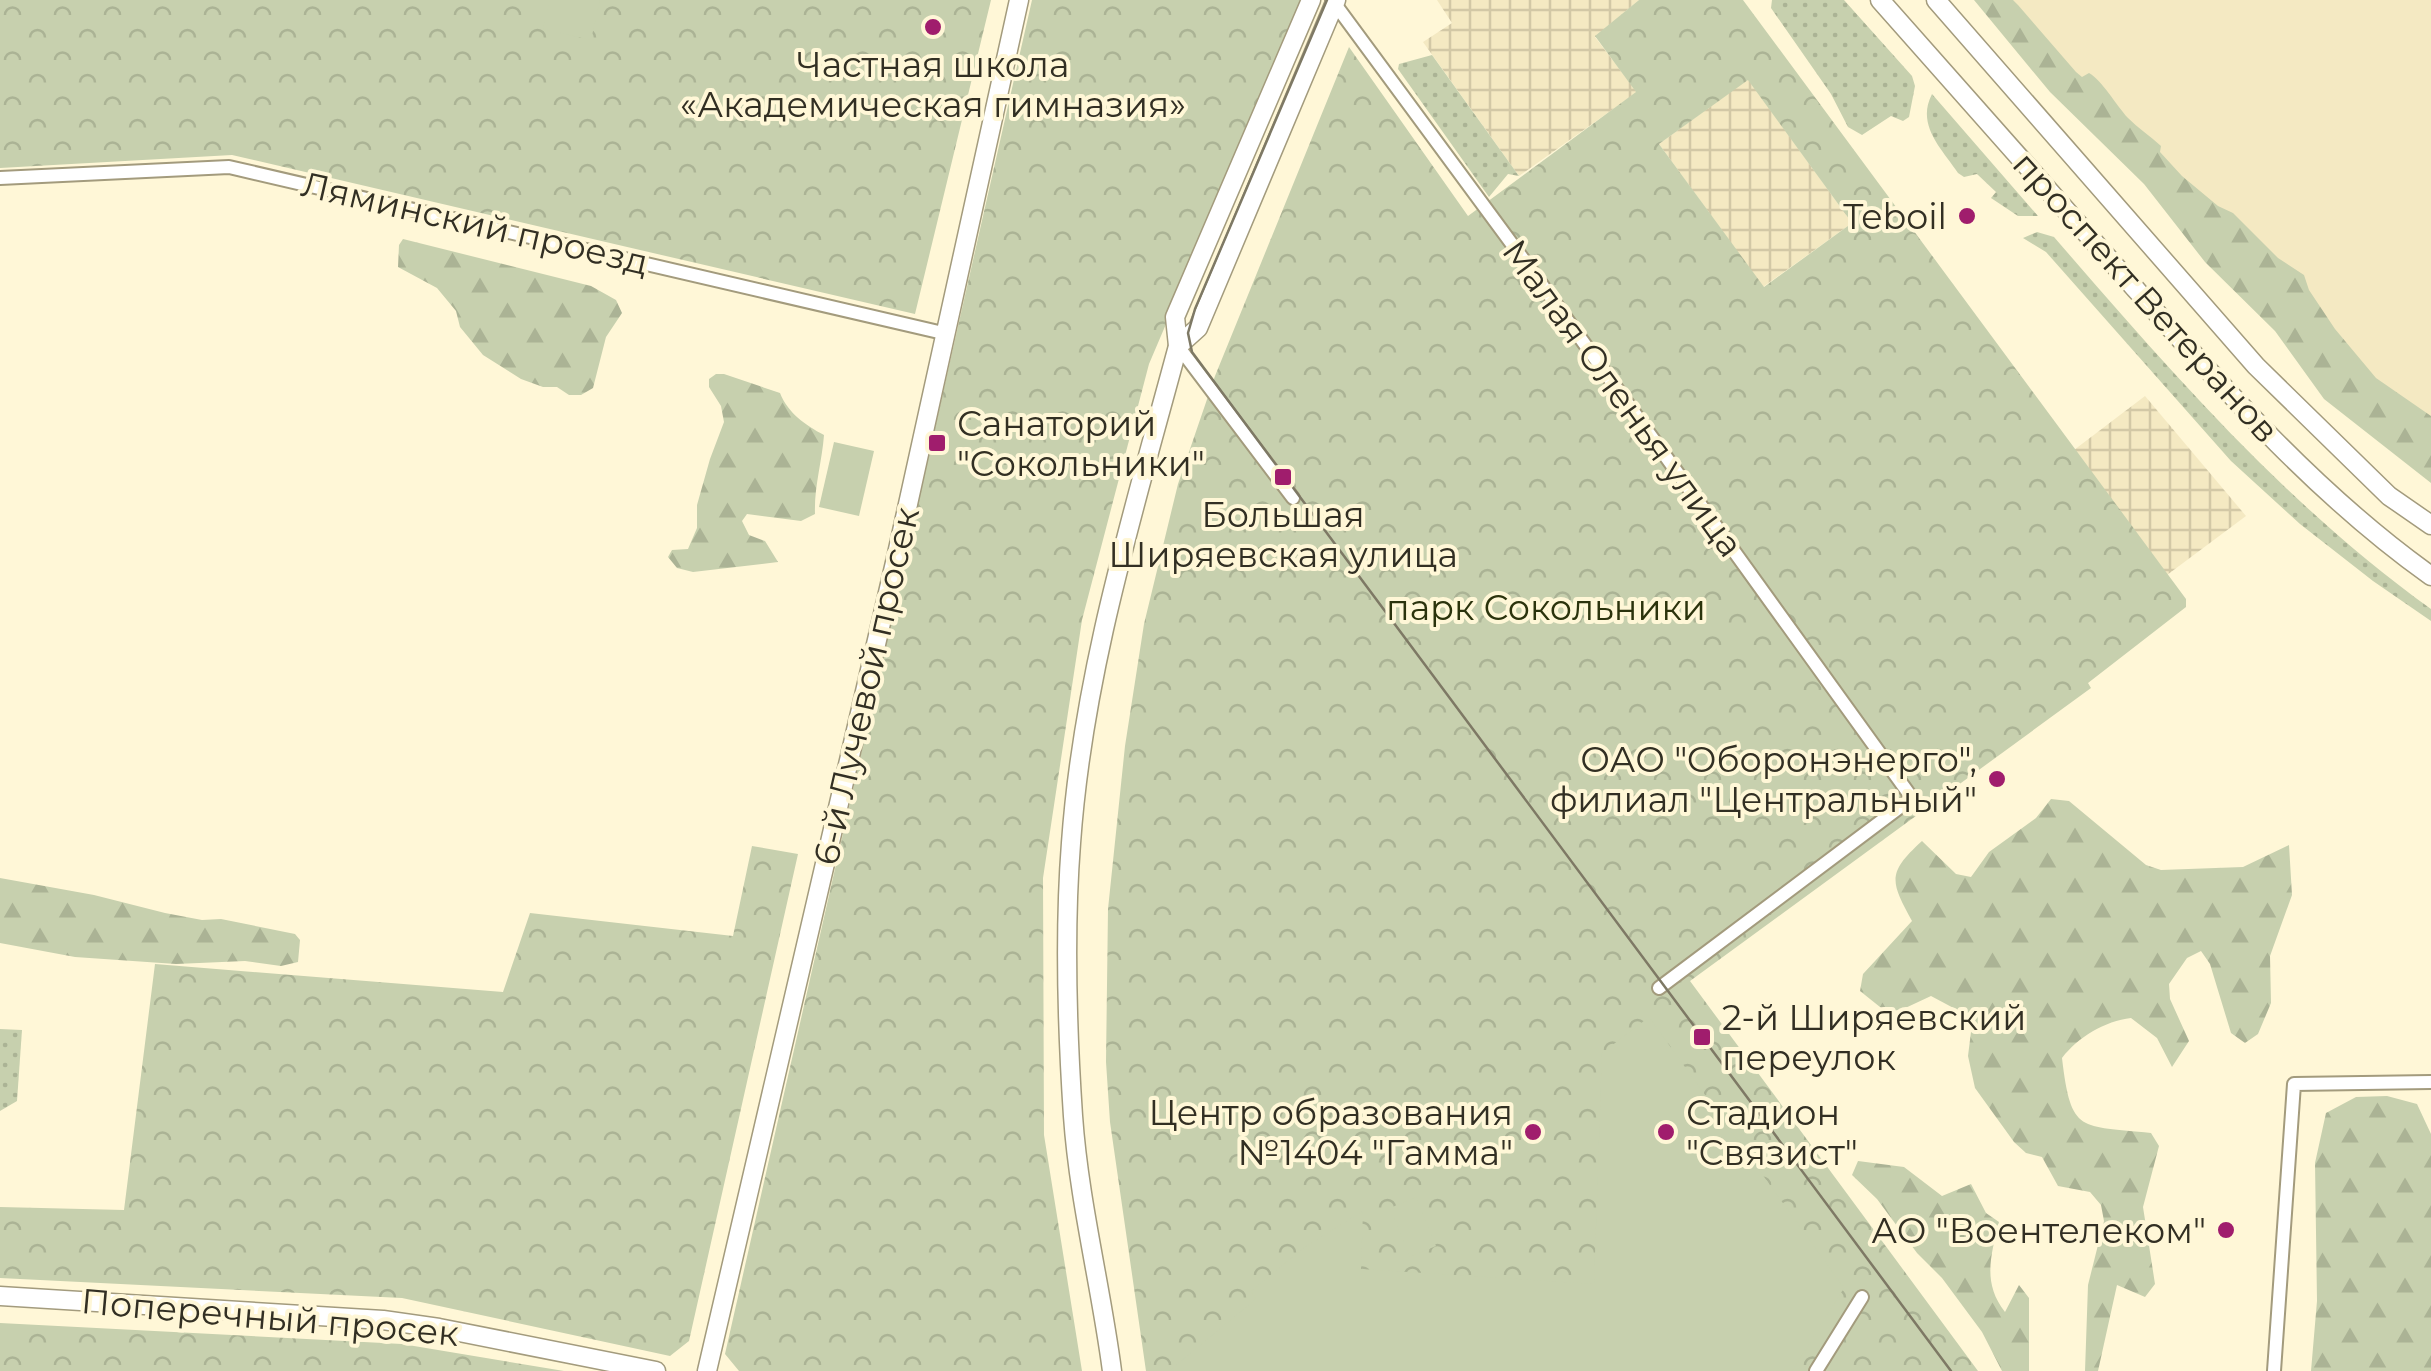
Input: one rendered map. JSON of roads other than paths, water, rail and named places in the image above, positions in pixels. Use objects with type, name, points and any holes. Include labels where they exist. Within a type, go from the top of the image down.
[{"type":"main road","name":"6-й Лучевой просек","points":[[707,1371],[875,651],[1018,0]]},
{"type":"main road","points":[[1112,1371],[1073,1120],[1068,1028],[1071,842],[1088,713],[1122,546],[1178,346],[1175,317],[1310,0]]},
{"type":"main road","name":"проспект Ветеранов","points":[[1880,0],[2238,404],[2325,491],[2431,576]]},
{"type":"main road","name":"проспект Ветеранов","points":[[1936,0],[2256,366],[2388,496],[2431,526]]},
{"type":"main road","points":[[1178,346],[1198,328],[1334,1]]},
{"type":"main road","name":"Поперечный просек","points":[[0,1296],[383,1320],[656,1371]]},
{"type":"street","name":"Малая Оленья улица","points":[[1334,1],[1912,798],[1659,988]]},
{"type":"street","name":"Ляминский проезд","points":[[0,178],[229,167],[944,333]]},
{"type":"street","points":[[1178,346],[1293,498]]},
{"type":"street","points":[[2274,1371],[2294,1084],[2431,1082]]},
{"type":"street","points":[[1816,1371],[1862,1296]]},
{"type":"tram line","points":[[1327,0],[1195,309],[1188,333],[1192,352],[1951,1371]]},
{"type":"place","name":"Частная школа «Академическая гимназия»","points":[[933,27]]},
{"type":"place","name":"Teboil","points":[[1967,216]]},
{"type":"place","name":"Санаторий \"Сокольники\"","points":[[937,443]]},
{"type":"place","name":"Большая Ширяевская улица","points":[[1283,477]]},
{"type":"place","name":"ОАО \"Оборонэнерго\", филиал \"Центральный\"","points":[[1997,779]]},
{"type":"place","name":"2-й Ширяевский переулок","points":[[1702,1037]]},
{"type":"place","name":"Центр образования №1404 \"Гамма\"","points":[[1533,1132]]},
{"type":"place","name":"Стадион \"Связист\"","points":[[1666,1132]]},
{"type":"place","name":"АО \"Воентелеком\"","points":[[2226,1230]]},
{"type":"park label","name":"парк Сокольники","points":[[1546,607]]}]
